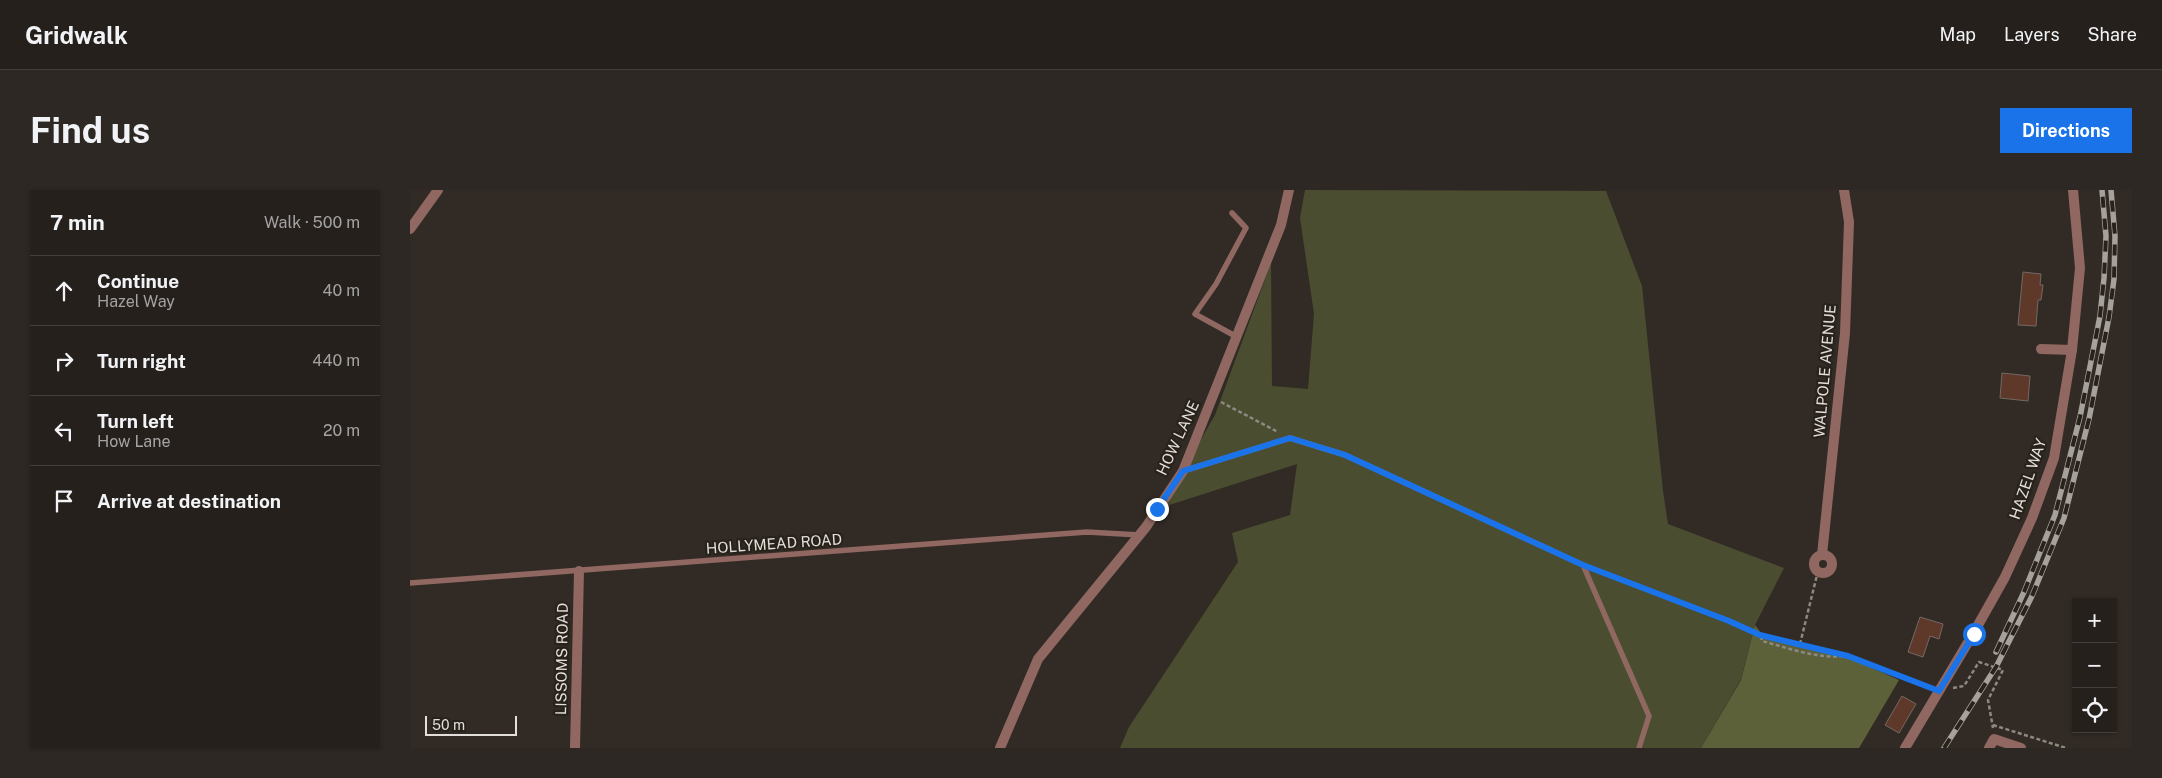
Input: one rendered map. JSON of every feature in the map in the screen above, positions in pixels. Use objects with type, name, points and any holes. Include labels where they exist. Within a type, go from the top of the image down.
[{"type":"street","points":[[410,229],[438,190]]},
{"type":"street","name":"HOW LANE","points":[[1000,748],[1038,659],[1140,535],[1183,471],[1238,337],[1281,225],[1289,190]]},
{"type":"street","name":"WALPOLE AVENUE","points":[[1818,571],[1814,565],[1816,558],[1822,555],[1845,333],[1849,222],[1844,190]]},
{"type":"street","name":"HAZEL WAY","points":[[1905,748],[1974,634],[2004,577],[2032,518],[2054,458],[2072,350],[2080,268],[2072,190]]},
{"type":"street","points":[[2041,349],[2072,350]]},
{"type":"street","name":"LISSOMS ROAD","points":[[575,748],[579,571]]},
{"type":"street","points":[[1990,746],[2021,748]]},
{"type":"lane","points":[[1232,213],[1246,228],[1216,284],[1195,314],[1238,337]]},
{"type":"lane","points":[[1183,471],[1290,438],[1345,455],[1583,565],[1649,716],[1639,748]]},
{"type":"lane","name":"HOLLYMEAD ROAD","points":[[410,583],[1087,532],[1140,535]]},
{"type":"path","points":[[1213,397],[1290,438]]},
{"type":"path","points":[[1583,565],[1729,621],[1760,635],[1848,656],[1939,691],[1964,686],[1979,662],[2003,670],[1988,700],[1993,725],[1990,746]]},
{"type":"path","points":[[1800,644],[1818,571]]},
{"type":"path","points":[[1760,635],[1762,641],[1811,653],[1835,657],[1848,656]]},
{"type":"path","points":[[1993,725],[2066,748]]},
{"type":"green space","points":[[1305,190],[1606,191],[1642,286],[1668,524],[1784,568],[1755,625],[1741,679],[1701,748],[1120,748],[1129,727],[1238,562],[1232,533],[1290,515],[1297,464],[1157,509],[1183,471],[1215,415],[1271,263],[1272,386],[1308,389],[1314,314],[1300,218]]},
{"type":"green space","points":[[1755,625],[1765,638],[1852,659],[1899,680],[1859,748],[1701,748],[1741,680]]},
{"type":"building","points":[[2023,272],[2041,274],[2040,285],[2043,285],[2041,300],[2038,300],[2036,326],[2018,325]]},
{"type":"building","points":[[2002,373],[2030,376],[2028,401],[2000,398]]},
{"type":"building","points":[[1920,617],[1943,624],[1939,639],[1930,636],[1923,657],[1908,652]]},
{"type":"building","points":[[1902,696],[1916,704],[1899,733],[1885,725]]},
{"type":"railway","points":[[1996,652],[2024,592],[2055,515],[2080,417],[2100,316],[2104,278],[2106,236],[2102,190]]},
{"type":"railway","points":[[1944,748],[1996,667],[2032,596],[2064,518],[2089,419],[2109,317],[2114,279],[2115,236],[2111,190]]},
{"type":"route","points":[[1157,509],[1183,471],[1290,438],[1345,455],[1583,565],[1729,621],[1760,635],[1848,656],[1939,691],[1974,634]]}]
